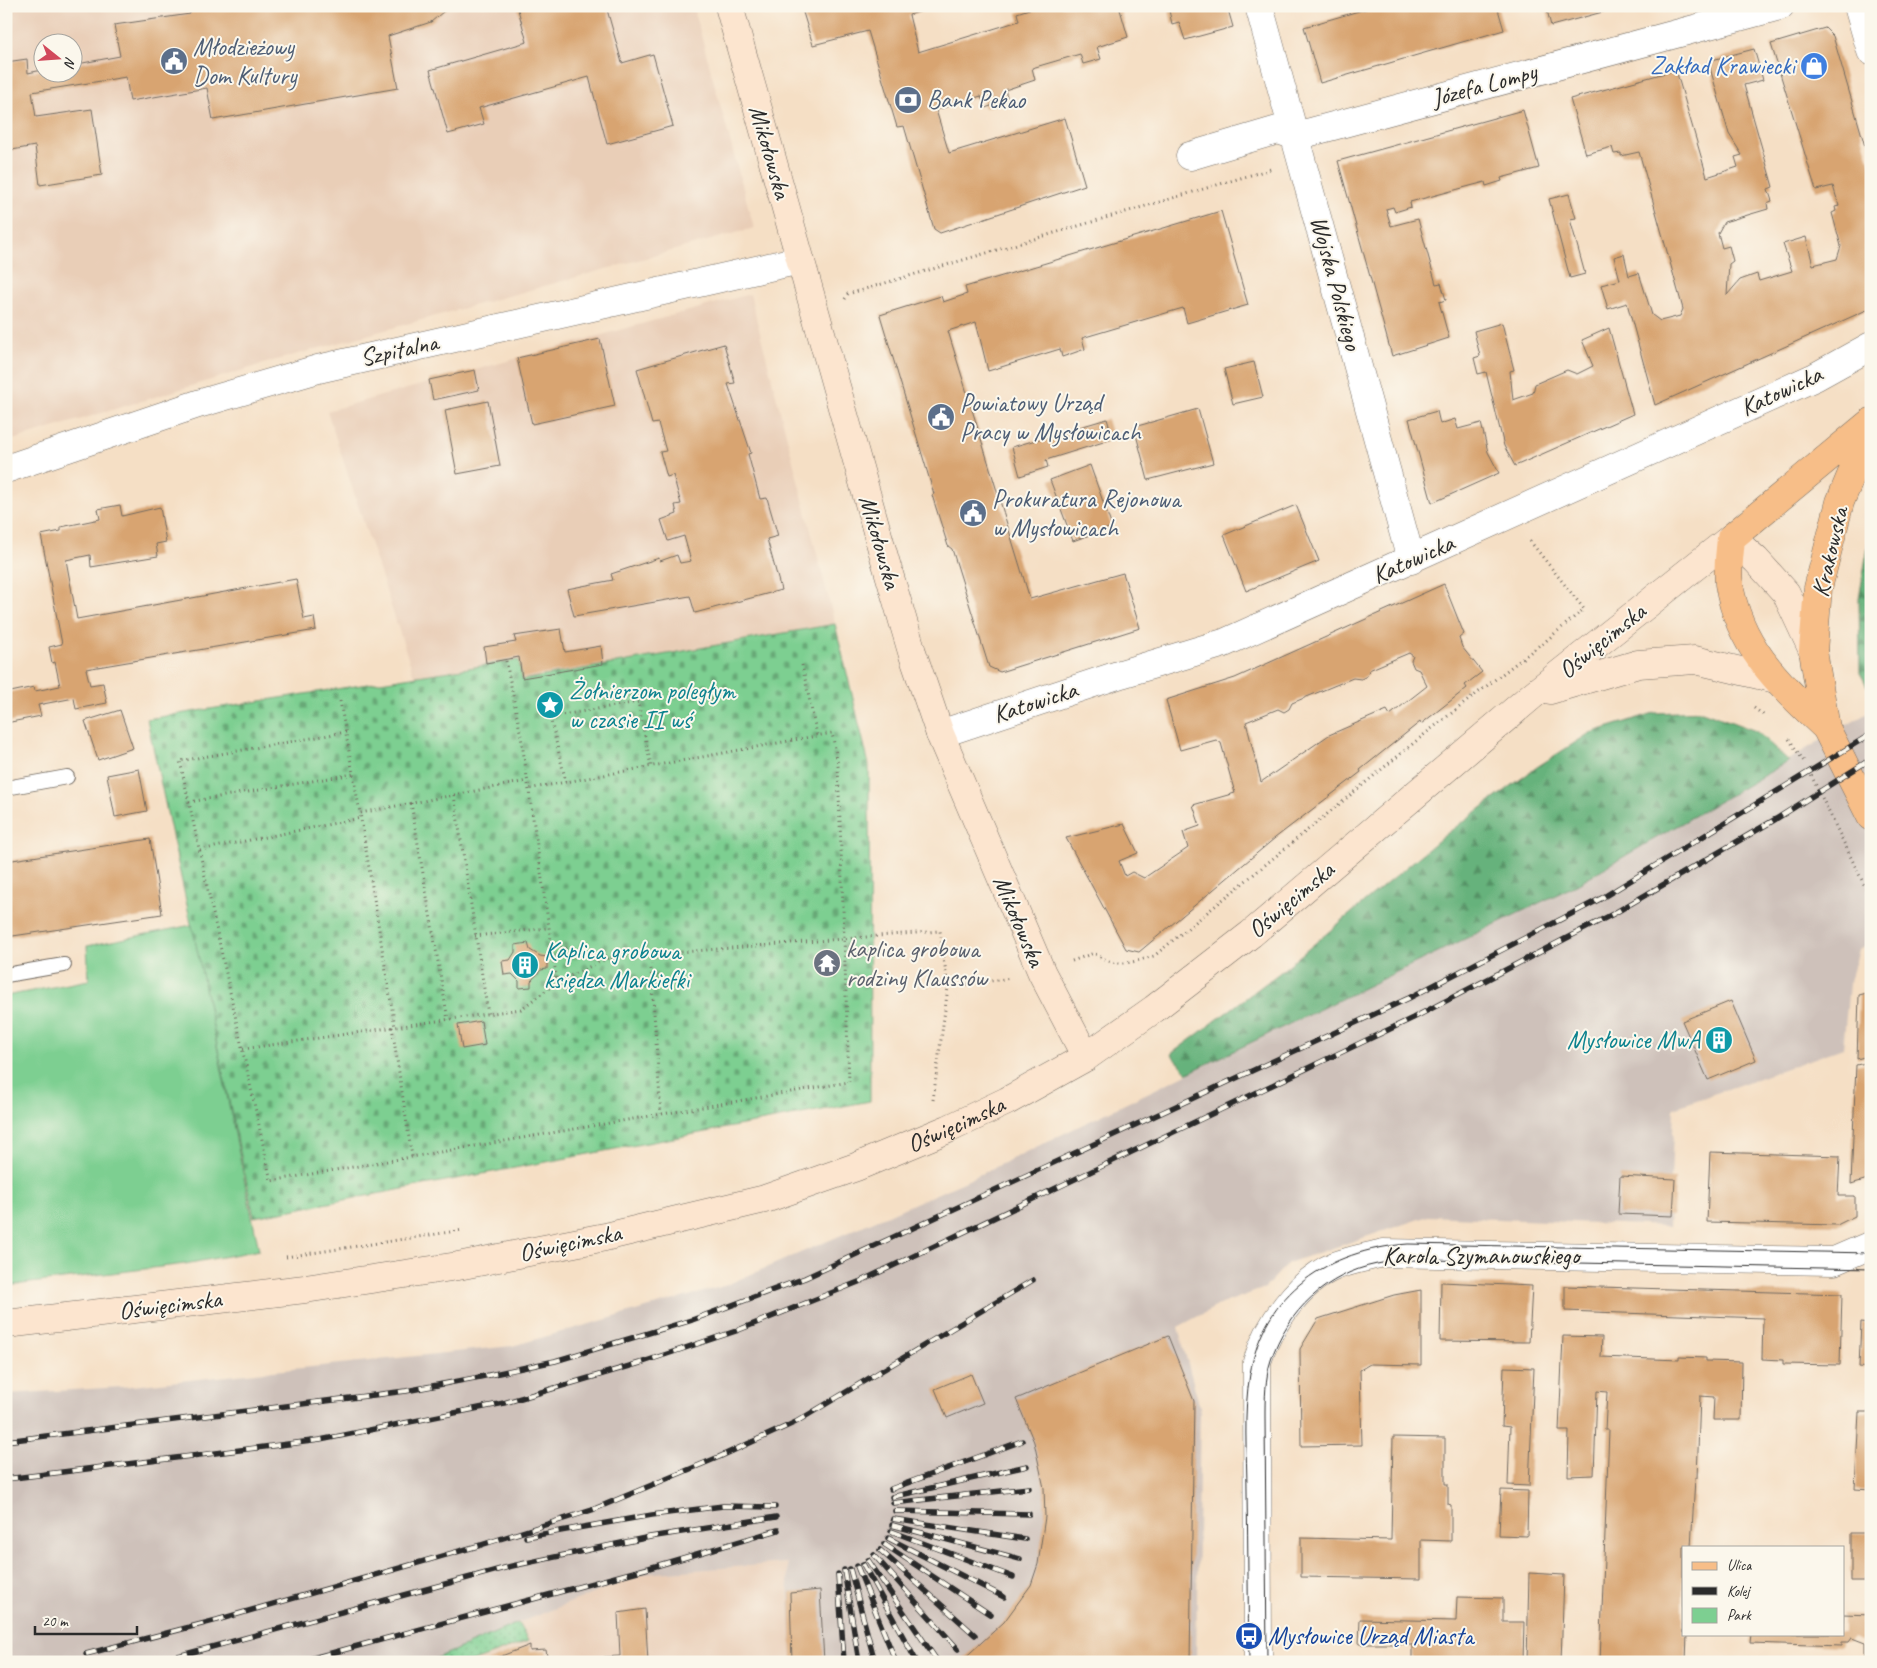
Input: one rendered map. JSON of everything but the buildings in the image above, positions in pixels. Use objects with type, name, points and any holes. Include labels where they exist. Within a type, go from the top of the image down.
[{"type":"main road","name":"Mikołowska","points":[[729,6],[909,642],[940,734],[1042,974],[1086,1057]]},
{"type":"main road","points":[[1730,538],[1871,422]]},
{"type":"main road","name":"Krakowska","points":[[1871,427],[1838,511],[1818,588],[1813,651],[1826,728],[1871,817]]},
{"type":"main road","name":"Krakowska","points":[[1730,538],[1756,560],[1786,593],[1813,651]]},
{"type":"main road","name":"Krakowska","points":[[1730,538],[1729,583],[1744,634],[1775,679],[1826,728]]},
{"type":"main road","name":"Oświęcimska","points":[[6,1324],[304,1289],[458,1266],[605,1237],[766,1199],[856,1167],[948,1129],[1007,1101],[1086,1057],[1154,1009],[1251,934],[1534,694],[1730,538]]},
{"type":"main road","points":[[1534,694],[1638,664],[1695,660],[1775,679]]},
{"type":"street","name":"Wojska Polskiego","points":[[1259,6],[1411,560]]},
{"type":"street","name":"Józefa Lompy","points":[[1190,156],[1278,130],[1296,136],[1780,6]]},
{"type":"street","points":[[1858,6],[1871,51]]},
{"type":"street","name":"Szpitalna","points":[[6,469],[198,404],[318,369],[800,260]]},
{"type":"street","name":"Katowicka","points":[[940,734],[1122,674],[1224,643],[1815,377],[1871,346]]},
{"type":"street","name":"Karola Szymanowskiego","points":[[1258,1662],[1257,1362],[1270,1329],[1288,1305],[1309,1284],[1334,1267],[1383,1253],[1834,1260],[1871,1245]]},
{"type":"lane","points":[[6,788],[66,777]]},
{"type":"lane","points":[[6,974],[64,965]]},
{"type":"path","points":[[817,319],[837,313],[848,294],[1280,166],[1286,176],[1306,172]]},
{"type":"path","points":[[948,987],[1042,974],[1094,953],[1108,963],[1125,964],[1154,956],[1426,733],[1584,609],[1548,563]]},
{"type":"path","points":[[1541,644],[1567,669]]},
{"type":"path","points":[[506,661],[527,781],[557,982]]},
{"type":"path","points":[[802,666],[817,736]]},
{"type":"path","points":[[340,701],[361,818],[412,1157]]},
{"type":"path","points":[[566,782],[550,717],[638,702],[651,766]]},
{"type":"path","points":[[1747,702],[1767,717]]},
{"type":"path","points":[[346,732],[180,761],[271,1181],[849,1082],[838,764],[832,733],[528,789]]},
{"type":"path","points":[[1786,734],[1805,762],[1871,899]]},
{"type":"path","points":[[190,802],[353,774]]},
{"type":"path","points":[[360,813],[527,781]]},
{"type":"path","points":[[454,795],[488,1014]]},
{"type":"path","points":[[411,803],[448,1020]]},
{"type":"path","points":[[200,850],[361,818]]},
{"type":"path","points":[[476,936],[548,928]]},
{"type":"path","points":[[551,945],[608,958],[940,931],[948,987],[932,1101],[948,1129]]},
{"type":"path","points":[[650,954],[661,1114]]},
{"type":"path","points":[[243,1049],[521,1009],[557,982],[608,958]]},
{"type":"path","points":[[924,1104],[932,1101]]},
{"type":"path","points":[[276,1258],[472,1229]]},
{"type":"shaded area","points":[[6,6],[693,6],[754,228],[273,361],[6,442]]},
{"type":"shaded area","points":[[750,294],[835,624],[522,680],[519,660],[414,676],[327,411]]},
{"type":"shaded area","points":[[1871,711],[1871,944],[1859,950],[1849,984],[1843,1048],[1674,1108],[1669,1226],[1428,1216],[1288,1263],[1265,1288],[1221,1304],[1178,1327],[1200,1408],[1196,1662],[792,1662],[787,1563],[643,1574],[518,1623],[428,1662],[6,1662],[6,1394],[122,1387],[512,1346],[724,1286],[964,1182],[1568,889]]},
{"type":"shaded area","points":[[787,1563],[792,1662],[428,1662],[518,1623],[643,1574]]},
{"type":"green space","points":[[1871,527],[1870,691],[1860,673],[1859,599]]},
{"type":"green space","points":[[835,624],[869,765],[870,1101],[254,1217],[147,719],[519,660],[522,680]]},
{"type":"green space","points":[[1702,711],[1756,731],[1789,761],[1568,889],[1188,1073],[1171,1054],[1278,974],[1445,835],[1537,767],[1590,733],[1654,713]]},
{"type":"green space","points":[[192,925],[259,1250],[185,1264],[6,1286],[6,996],[89,980],[87,946]]},
{"type":"green space","points":[[518,1623],[528,1641],[471,1662],[428,1662]]},
{"type":"tram line","points":[[1249,1662],[1246,1433],[1250,1374],[1258,1345],[1269,1320],[1285,1298],[1304,1280],[1327,1266],[1352,1255],[1379,1248],[1408,1244],[1871,1253]]},
{"type":"tram line","points":[[1267,1662],[1265,1410],[1268,1374],[1278,1342],[1287,1326],[1311,1297],[1326,1286],[1342,1276],[1359,1269],[1384,1263],[1411,1260],[1871,1269]]},
{"type":"railway","points":[[6,1441],[406,1391],[480,1377],[555,1361],[692,1320],[805,1278],[1409,998],[1602,898],[1871,734]]},
{"type":"railway","points":[[6,1479],[320,1440],[504,1403],[640,1363],[736,1331],[861,1281],[1413,1018],[1613,914],[1776,819],[1871,759]]},
{"type":"railway","points":[[86,1654],[217,1620],[481,1545],[592,1510],[719,1457],[796,1422],[1033,1280]]},
{"type":"railway","points":[[891,1489],[1022,1441]]},
{"type":"railway","points":[[892,1497],[1027,1466]]},
{"type":"railway","points":[[893,1503],[1029,1488]]},
{"type":"railway","points":[[526,1537],[652,1515],[723,1506],[775,1507]]},
{"type":"railway","points":[[895,1511],[1029,1514]]},
{"type":"railway","points":[[156,1662],[512,1566],[650,1537],[776,1517]]},
{"type":"railway","points":[[893,1519],[1025,1539]]},
{"type":"railway","points":[[892,1525],[1020,1559]]},
{"type":"railway","points":[[298,1662],[649,1568],[778,1530]]},
{"type":"railway","points":[[891,1531],[1013,1577]]},
{"type":"railway","points":[[888,1538],[1004,1597]]},
{"type":"railway","points":[[884,1544],[991,1615]]},
{"type":"railway","points":[[880,1550],[975,1635]]},
{"type":"railway","points":[[874,1555],[958,1649]]},
{"type":"railway","points":[[868,1560],[938,1662]]},
{"type":"railway","points":[[863,1564],[917,1662]]},
{"type":"railway","points":[[857,1566],[896,1662]]},
{"type":"railway","points":[[850,1569],[875,1662]]},
{"type":"railway","points":[[844,1570],[859,1662]]},
{"type":"railway","points":[[838,1574],[844,1662]]},
{"type":"place","name":"Młodzieżowy Dom Kultury","points":[[174,61]]},
{"type":"place","name":"Zakład Krawiecki","points":[[1814,66]]},
{"type":"place","name":"Bank Pekao","points":[[908,100]]},
{"type":"place","name":"Powiatowy Urząd Pracy w Mysłowicach","points":[[941,417]]},
{"type":"place","name":"Prokuratura Rejonowa w Mysłowicach","points":[[973,513]]},
{"type":"place","name":"Żołnierzom poległym w czasie II wś","points":[[550,705]]},
{"type":"place","name":"kaplica grobowa rodziny Klaussów","points":[[827,963]]},
{"type":"place","name":"Kaplica grobowa księdza Markiefki","points":[[525,965]]},
{"type":"place","name":"Mysłowice MwA","points":[[1719,1040]]},
{"type":"place","name":"Mysłowice Urząd Miasta","points":[[1249,1636]]}]
